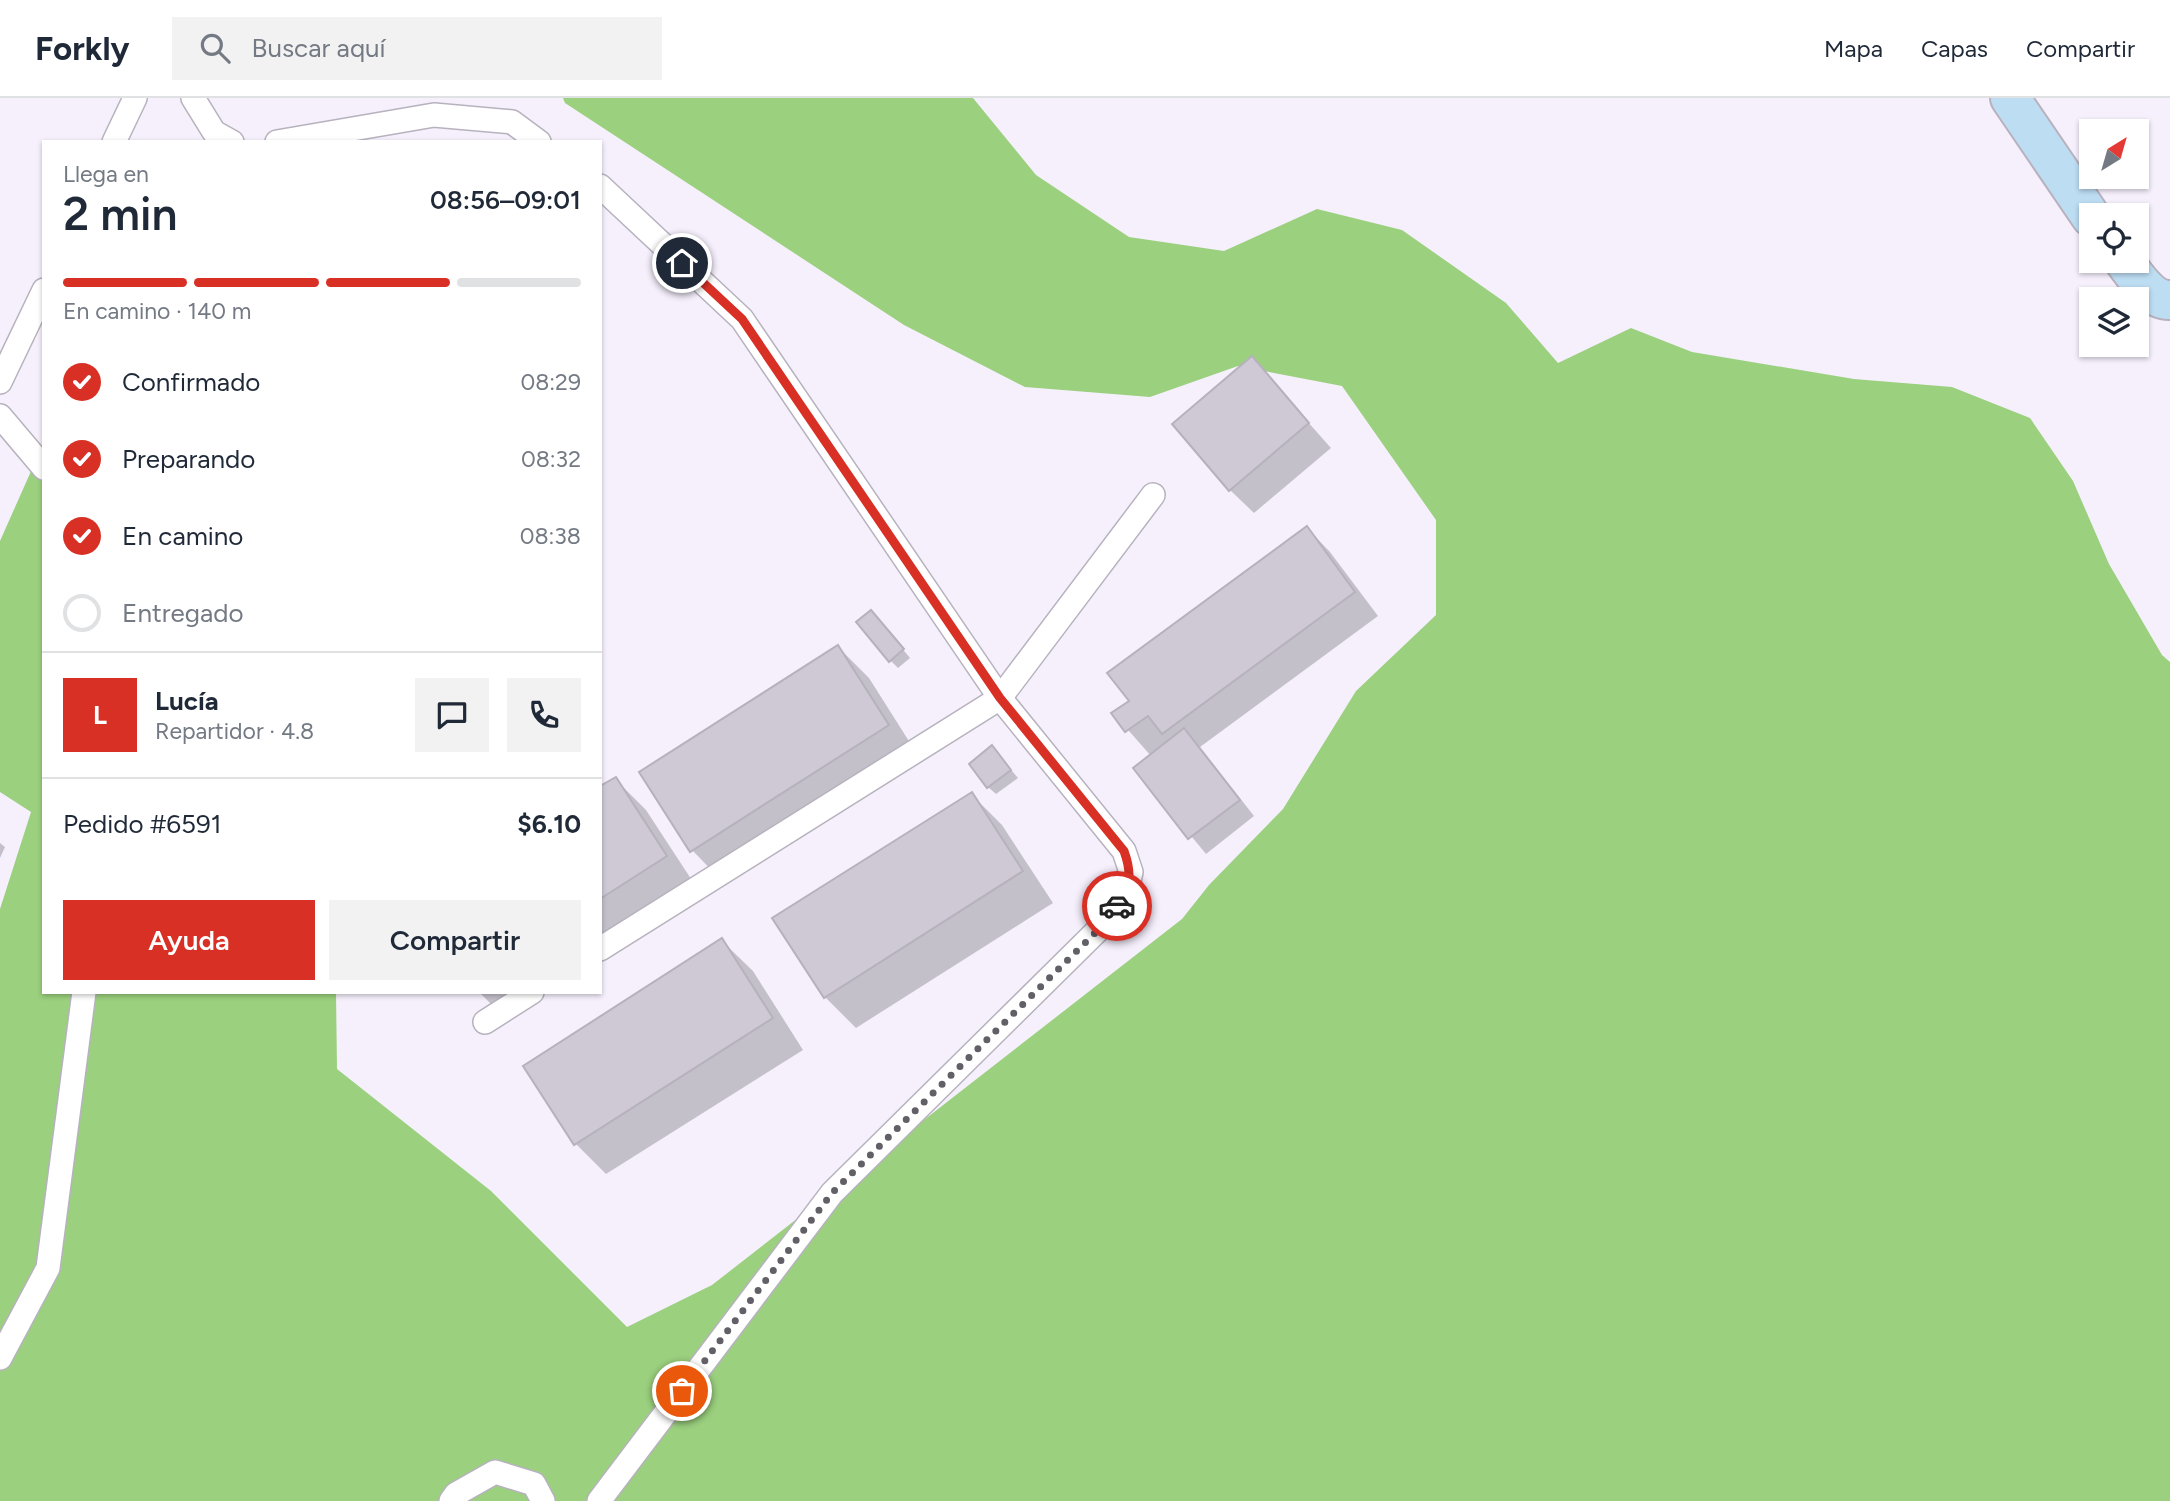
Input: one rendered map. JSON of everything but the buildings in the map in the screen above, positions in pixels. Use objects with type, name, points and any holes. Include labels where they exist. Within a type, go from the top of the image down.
[{"type":"street","points":[[2010,98],[2081,203]]},
{"type":"street","points":[[2134,273],[2167,308]]},
{"type":"lane","points":[[115,140],[135,98]]},
{"type":"lane","points":[[193,98],[214,132],[228,140]]},
{"type":"lane","points":[[289,140],[434,115],[512,122],[536,140]]},
{"type":"lane","points":[[599,1501],[832,1193],[1099,929],[1126,894],[1131,872],[1124,851],[1000,698],[742,319],[602,188]]},
{"type":"lane","points":[[0,382],[42,294]]},
{"type":"lane","points":[[0,416],[42,466]]},
{"type":"lane","points":[[602,948],[1000,698],[1153,495]]},
{"type":"lane","points":[[0,1358],[48,1268],[84,994]]},
{"type":"lane","points":[[485,1021],[529,994]]},
{"type":"lane","points":[[451,1501],[456,1494],[495,1472],[534,1484],[543,1501]]},
{"type":"green space","points":[[563,98],[973,98],[1036,175],[1129,237],[1224,251],[1317,209],[1402,230],[1506,303],[1558,363],[1631,328],[1692,352],[1854,379],[1952,387],[2030,418],[2073,481],[2109,564],[2162,655],[2170,662],[2170,1501],[0,1501],[0,909],[31,812],[0,792],[0,541],[42,446],[42,994],[336,994],[337,1069],[491,1191],[627,1327],[712,1285],[1182,919],[1209,885],[1283,809],[1356,691],[1436,615],[1436,520],[1342,386],[1238,366],[1150,397],[1025,387],[904,325],[565,103]]},
{"type":"way so far","points":[[682,1391],[832,1193],[1099,929],[1117,906]]},
{"type":"route","points":[[682,263],[742,319],[1000,698],[1124,851],[1131,872],[1126,894],[1117,906]]}]
